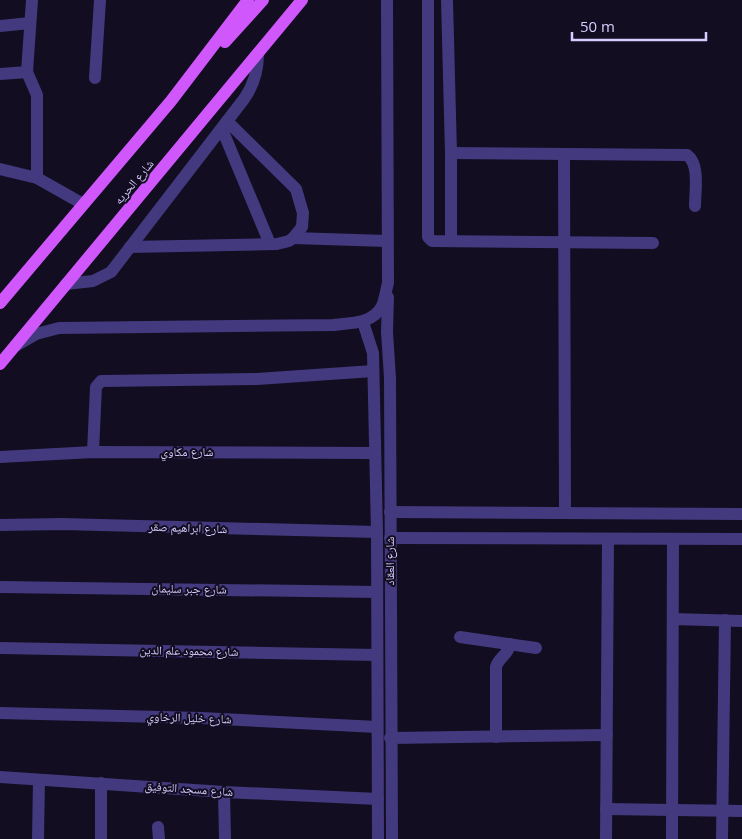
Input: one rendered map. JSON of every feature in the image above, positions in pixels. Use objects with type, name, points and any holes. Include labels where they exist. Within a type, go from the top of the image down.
[{"type":"main road","name":"شارع الحريه","points":[[0,302],[5,290],[83,204],[171,101],[248,0]]},
{"type":"main road","points":[[171,101],[264,0]]},
{"type":"main road","name":"شارع الحريه","points":[[0,364],[302,0]]},
{"type":"street","points":[[32,0],[27,72],[37,95],[37,178]]},
{"type":"street","points":[[95,78],[100,0]]},
{"type":"street","name":"شارع العقاد","points":[[387,0],[392,839]]},
{"type":"street","points":[[428,0],[428,237],[432,241],[653,243]]},
{"type":"street","points":[[447,0],[451,241]]},
{"type":"street","points":[[0,26],[30,23]]},
{"type":"street","points":[[66,284],[84,283],[110,272],[250,91],[256,73],[258,54]]},
{"type":"street","points":[[0,74],[27,72]]},
{"type":"street","points":[[130,247],[283,243],[293,238],[302,227],[303,220],[300,201],[296,189],[225,125]]},
{"type":"street","points":[[225,125],[270,244]]},
{"type":"street","points":[[451,153],[687,155],[692,158],[695,165],[695,206]]},
{"type":"street","points":[[564,154],[565,513]]},
{"type":"street","points":[[0,169],[37,178],[83,204]]},
{"type":"street","points":[[293,238],[387,242]]},
{"type":"street","points":[[14,346],[36,334],[59,328],[333,325],[363,322],[376,314],[382,306],[388,283]]},
{"type":"street","name":"شارع العقاد","points":[[363,322],[373,353],[377,532],[378,839]]},
{"type":"street","points":[[93,452],[96,388],[101,381],[257,379],[373,371]]},
{"type":"street","name":"شارع مكاوي","points":[[0,457],[93,452],[375,453]]},
{"type":"street","points":[[390,512],[742,514]]},
{"type":"street","name":"شارع ابراهيم صقر","points":[[0,525],[62,524],[377,532]]},
{"type":"street","points":[[390,538],[742,540]]},
{"type":"street","points":[[606,839],[608,539]]},
{"type":"street","points":[[672,839],[673,539]]},
{"type":"street","name":"شارع جبر سليمان","points":[[0,587],[377,592]]},
{"type":"street","points":[[673,619],[742,621]]},
{"type":"street","points":[[722,839],[725,620]]},
{"type":"street","points":[[460,636],[536,648]]},
{"type":"street","points":[[496,737],[496,667],[497,662],[509,649],[510,644]]},
{"type":"street","name":"شارع محمود علم الدين","points":[[0,648],[377,655]]},
{"type":"street","name":"شارع خليل الرخاوي","points":[[0,714],[201,718],[377,727]]},
{"type":"street","points":[[390,738],[607,735]]},
{"type":"street","name":"شارع مسجد التوفيق","points":[[0,777],[224,792],[378,799]]},
{"type":"street","points":[[38,839],[39,780]]},
{"type":"street","points":[[101,783],[101,839]]},
{"type":"street","points":[[224,792],[225,839]]},
{"type":"street","points":[[606,809],[742,811]]}]
